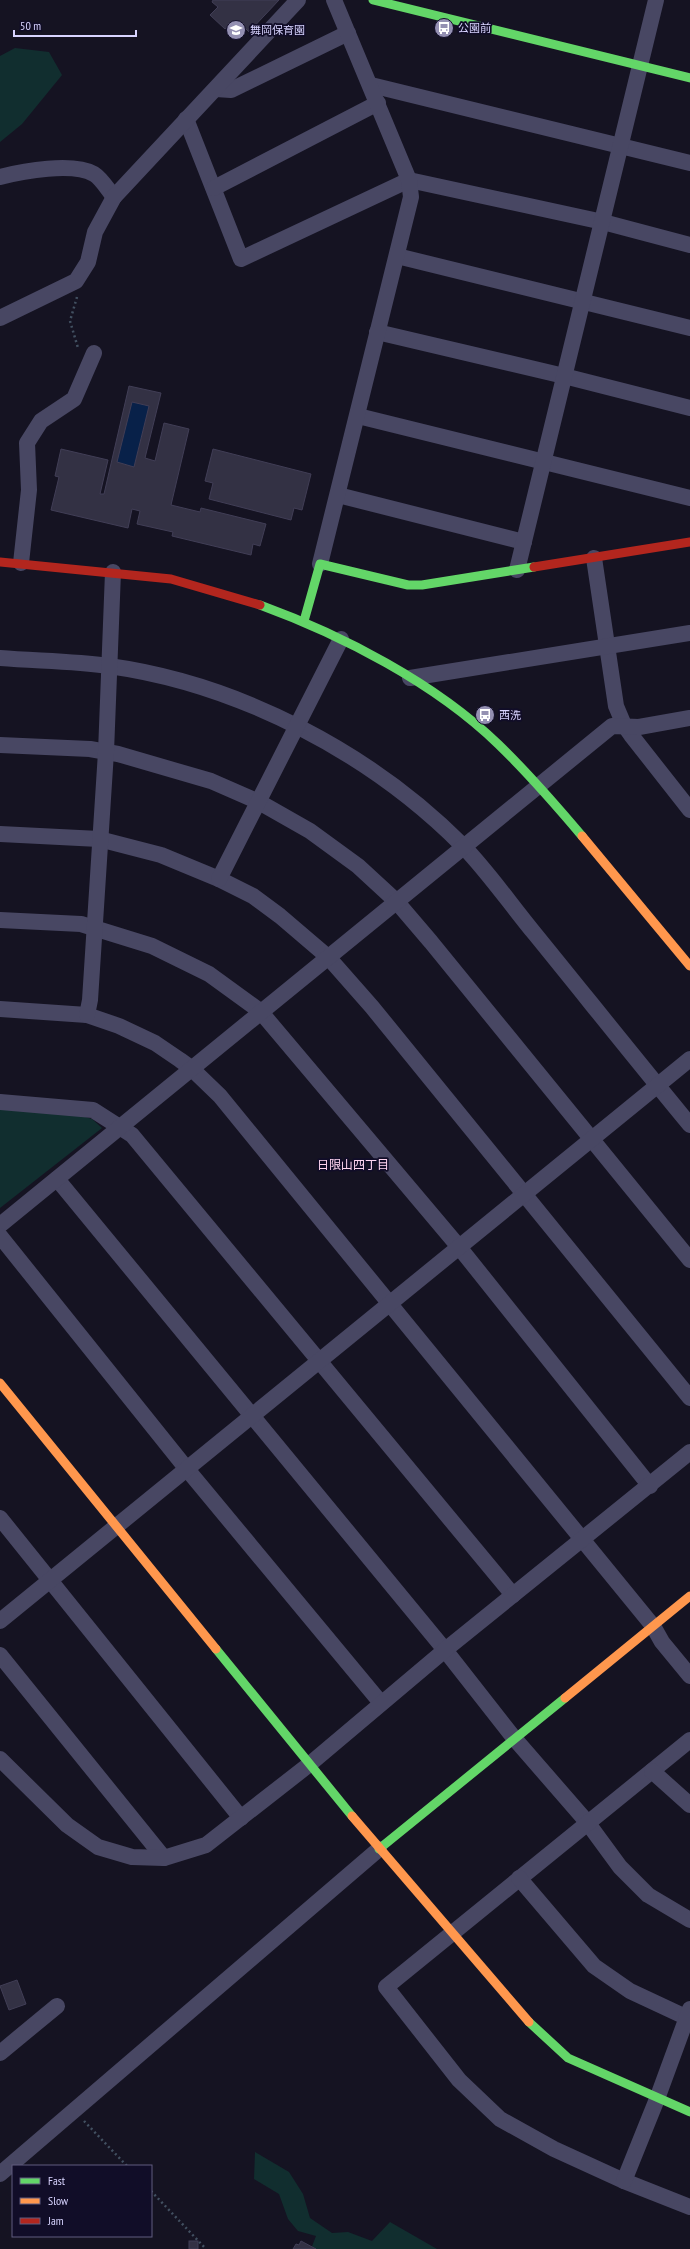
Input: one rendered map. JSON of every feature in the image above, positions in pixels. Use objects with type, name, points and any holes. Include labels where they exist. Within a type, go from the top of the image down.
[{"type":"street","points":[[0,318],[76,281],[88,262],[95,232],[114,197],[298,0]]},
{"type":"street","points":[[304,621],[358,416],[377,332],[411,197],[409,180],[371,85],[334,0]]},
{"type":"street","points":[[373,0],[690,78]]},
{"type":"street","points":[[517,570],[656,0]]},
{"type":"street","points":[[216,89],[231,90],[348,32]]},
{"type":"street","points":[[371,85],[690,163]]},
{"type":"street","points":[[214,188],[378,103]]},
{"type":"street","points":[[186,119],[241,259],[409,180],[603,222],[690,245]]},
{"type":"street","points":[[0,177],[30,170],[82,169],[95,175],[114,197]]},
{"type":"street","points":[[397,256],[690,328]]},
{"type":"street","points":[[377,332],[564,376],[690,408]]},
{"type":"street","points":[[21,563],[29,490],[27,443],[41,421],[74,399],[94,352]]},
{"type":"street","points":[[358,416],[542,463],[690,498]]},
{"type":"street","points":[[338,495],[524,542]]},
{"type":"street","points":[[320,564],[408,585],[422,585],[690,542]]},
{"type":"street","points":[[594,558],[616,706],[624,725],[690,810]]},
{"type":"street","points":[[0,562],[172,579],[245,600],[304,621],[341,639],[410,678],[454,707],[497,743],[538,786],[690,966]]},
{"type":"street","points":[[87,1015],[90,1000],[106,752],[113,572]]},
{"type":"street","points":[[410,678],[690,633]]},
{"type":"street","points":[[219,879],[341,639]]},
{"type":"street","points":[[0,658],[110,666],[186,684],[253,705],[297,726],[351,756],[411,799],[464,847],[690,1125]]},
{"type":"street","points":[[0,1225],[612,726],[624,725],[639,727],[690,718]]},
{"type":"street","points":[[0,745],[106,752],[211,781],[259,802],[310,831],[358,866],[396,902],[690,1260]]},
{"type":"street","points":[[0,834],[100,839],[161,855],[219,879],[253,896],[328,957],[372,1007],[690,1398]]},
{"type":"street","points":[[0,920],[94,926],[152,946],[209,974],[260,1012],[459,1247],[650,1486]]},
{"type":"street","points":[[0,1009],[87,1015],[119,1026],[155,1043],[191,1068],[220,1096],[388,1304],[653,1626],[662,1642],[690,1676]]},
{"type":"street","points":[[0,1620],[690,1059]]},
{"type":"street","points":[[0,1102],[93,1110],[132,1134],[513,1595]]},
{"type":"street","points":[[56,1179],[445,1650],[514,1738],[587,1822],[620,1867],[648,1895],[690,1920]]},
{"type":"street","points":[[0,1236],[186,1468],[381,1703]]},
{"type":"street","points":[[0,1383],[117,1524],[379,1849],[533,2028],[568,2058],[657,2099],[690,2112]]},
{"type":"street","points":[[0,1759],[67,1825],[98,1848],[132,1857],[164,1858],[206,1845],[311,1763],[445,1650],[582,1541],[690,1452]]},
{"type":"street","points":[[0,1518],[242,1818]]},
{"type":"street","points":[[0,2174],[379,1849],[690,1596]]},
{"type":"street","points":[[0,1655],[164,1858]]},
{"type":"street","points":[[690,1740],[587,1822],[386,1988],[459,2080],[500,2119],[554,2149],[624,2181],[690,2207]]},
{"type":"street","points":[[652,1771],[690,1805]]},
{"type":"street","points":[[519,1878],[594,1966],[630,1991],[689,2015],[624,2181]]},
{"type":"street","points":[[0,2053],[57,2006]]},
{"type":"path","points":[[76,281],[80,288],[70,321],[78,348],[94,352]]},
{"type":"path","points":[[74,2110],[126,2165]]},
{"type":"path","points":[[152,2192],[206,2249]]},
{"type":"green space","points":[[15,48],[49,52],[62,75],[22,124],[0,142],[0,56]]},
{"type":"green space","points":[[0,1107],[66,1111],[92,1119],[102,1128],[0,1208]]},
{"type":"green space","points":[[255,2152],[289,2172],[303,2194],[310,2218],[332,2233],[348,2232],[372,2241],[390,2222],[437,2249],[311,2249],[316,2236],[298,2231],[288,2219],[279,2194],[254,2179]]},
{"type":"water","points":[[132,402],[149,406],[134,467],[117,462]]},
{"type":"building","points":[[213,0],[279,0],[249,32],[243,26],[240,29],[233,22],[225,29],[210,15],[218,7],[212,2]]},
{"type":"building","points":[[129,386],[161,393],[145,458],[155,461],[164,423],[189,429],[171,505],[200,512],[201,508],[266,524],[260,546],[253,544],[251,555],[172,536],[173,532],[137,524],[140,511],[132,509],[128,528],[51,510],[59,477],[55,476],[61,449],[108,460],[100,494],[104,494]],"holes":[[[132,402],[149,406],[134,467],[117,462]]]},
{"type":"building","points":[[213,449],[311,474],[302,510],[294,508],[291,520],[209,499],[213,483],[205,481]]},
{"type":"building","points":[[17,1980],[26,2004],[9,2010],[0,1986]]},
{"type":"building","points":[[189,2241],[198,2241],[198,2249],[189,2249]]},
{"type":"building","points":[[301,2241],[316,2249],[293,2249],[296,2244],[299,2245]]},
{"type":"traffic: fast","points":[[373,0],[690,78]]},
{"type":"traffic: fast","points":[[304,621],[320,564],[408,585],[422,585],[534,567]]},
{"type":"traffic: fast","points":[[260,605],[291,617],[355,646],[417,681],[446,701],[498,744],[541,789],[582,836]]},
{"type":"traffic: fast","points":[[216,1649],[352,1816]]},
{"type":"traffic: fast","points":[[379,1849],[565,1698]]},
{"type":"traffic: fast","points":[[529,2022],[568,2058],[690,2112]]},
{"type":"traffic: slow","points":[[582,836],[690,966]]},
{"type":"traffic: slow","points":[[0,1383],[216,1649]]},
{"type":"traffic: slow","points":[[565,1698],[690,1596]]},
{"type":"traffic: slow","points":[[352,1816],[529,2022]]},
{"type":"traffic: jam","points":[[534,567],[690,542]]},
{"type":"traffic: jam","points":[[0,562],[171,579],[260,605]]},
{"type":"place","name":"公園前","points":[[444,28]]},
{"type":"place","name":"舞岡保育園","points":[[236,30]]},
{"type":"place","name":"西洗","points":[[485,715]]},
{"type":"district","name":"日限山四丁目","points":[[353,1165]]}]
